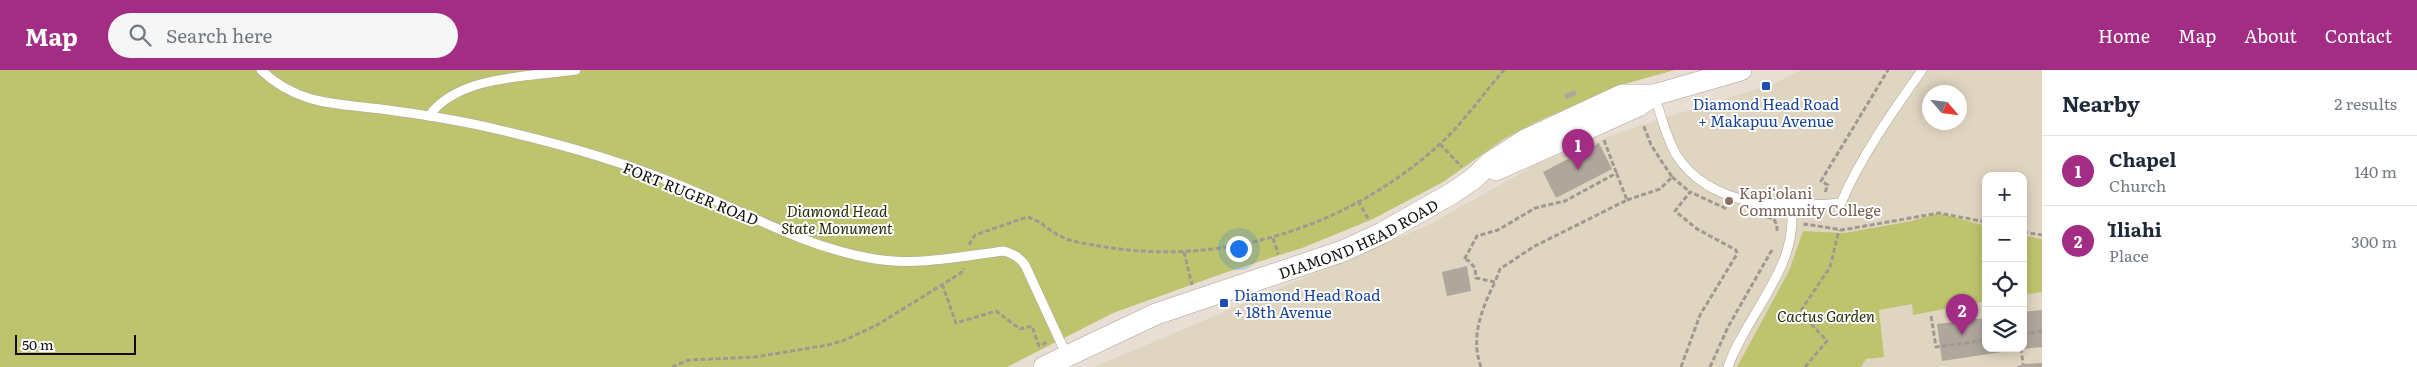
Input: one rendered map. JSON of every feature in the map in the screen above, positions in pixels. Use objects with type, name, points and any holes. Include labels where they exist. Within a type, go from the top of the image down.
[{"type":"street","name":"DIAMOND HEAD ROAD","points":[[1044,367],[1156,314],[1343,251],[1417,214],[1467,172],[1491,162],[1525,140],[1622,95],[1654,95],[1742,70]]},
{"type":"lane","name":"FORT RUGER ROAD","points":[[262,70],[290,92],[318,102],[429,116],[510,132],[591,154],[679,185],[781,230],[858,255],[875,259],[907,261],[1004,251],[1010,253],[1025,265],[1067,356]]},
{"type":"lane","points":[[429,116],[445,98],[475,84],[576,70]]},
{"type":"lane","points":[[1654,95],[1677,155],[1696,178],[1717,191],[1746,201],[1790,207],[1841,203],[1848,187],[1896,107],[1922,70]]},
{"type":"lane","points":[[1728,367],[1742,334],[1783,259],[1793,222],[1790,207]]},
{"type":"path","points":[[969,245],[975,235],[1027,217],[1036,220],[1065,238],[1127,250],[1184,252],[1214,250],[1273,238],[1318,221],[1358,201],[1395,178],[1440,144],[1466,118],[1504,70]]},
{"type":"path","points":[[1825,192],[1828,184],[1821,181],[1888,70]]},
{"type":"path","points":[[1641,121],[1652,145],[1672,177],[1690,192],[1730,210]]},
{"type":"path","points":[[1602,136],[1627,200]]},
{"type":"path","points":[[1440,144],[1467,172]]},
{"type":"path","points":[[1494,282],[1476,278],[1476,268],[1468,260],[1464,260],[1477,236],[1498,230],[1535,208],[1565,201],[1601,183],[1616,172]]},
{"type":"path","points":[[1480,367],[1477,346],[1480,314],[1500,269],[1533,247],[1627,200],[1660,189],[1672,177]]},
{"type":"path","points":[[1681,367],[1700,315],[1737,254],[1736,250],[1697,229],[1675,211],[1690,192]]},
{"type":"path","points":[[1358,201],[1365,212]]},
{"type":"path","points":[[1803,233],[1805,224],[1839,230],[1939,212],[1982,221]]},
{"type":"path","points":[[1710,367],[1728,327],[1776,242],[1777,226],[1774,219],[1758,216]]},
{"type":"path","points":[[1805,367],[1827,341],[1800,312],[1830,267],[1839,230]]},
{"type":"path","points":[[2027,233],[2042,235]]},
{"type":"path","points":[[1273,238],[1277,251]]},
{"type":"path","points":[[1184,252],[1190,277]]},
{"type":"path","points":[[672,367],[689,360],[755,357],[811,348],[845,340],[877,325],[961,273],[965,265]]},
{"type":"path","points":[[942,284],[956,323],[996,311],[1020,329],[1032,326],[1039,346],[1059,336]]},
{"type":"path","points":[[1930,316],[1936,347],[1982,341]]},
{"type":"path","points":[[2027,333],[2042,331]]},
{"type":"path","points":[[2022,352],[2023,364]]},
{"type":"shaded area","name":"Kapi‘olani Community College","points":[[1801,70],[2042,70],[2042,367],[1094,367],[1426,226],[1539,163],[1632,128],[1773,84]]},
{"type":"green space","name":"Diamond Head State Monument","points":[[0,70],[1675,70],[1617,86],[1536,122],[1504,139],[1443,182],[1373,219],[1302,248],[1227,272],[1113,313],[1007,367],[0,367]]},
{"type":"green space","name":"Cactus Garden","points":[[1939,213],[1982,225],[1982,302],[1913,315],[1912,304],[1879,310],[1884,357],[1866,359],[1861,367],[1737,367],[1789,271],[1803,231],[1844,233],[1912,221]]},
{"type":"green space","points":[[2027,236],[2042,239],[2042,292],[2027,294]]},
{"type":"building","points":[[1575,90],[1577,95],[1566,99],[1564,94]]},
{"type":"building","points":[[1599,143],[1612,169],[1556,198],[1543,172]]},
{"type":"building","points":[[1467,266],[1471,291],[1447,296],[1442,272]]},
{"type":"building","points":[[2042,310],[2042,347],[2027,349],[2027,312]]},
{"type":"building","points":[[1982,318],[1982,352],[2002,352],[1942,361],[1937,324]]},
{"type":"building","points":[[2042,363],[2042,367],[2015,367],[2023,364]]},
{"type":"place","name":"Diamond Head Road + Makapuu Avenue","points":[[1766,86]]},
{"type":"place","name":"Chapel","points":[[1578,170]]},
{"type":"place","name":"Kapi‘olani Community College","points":[[1729,201]]},
{"type":"place","name":"Diamond Head Road + 18th Avenue","points":[[1224,303]]},
{"type":"place","name":"ʻIliahi","points":[[1962,335]]}]
